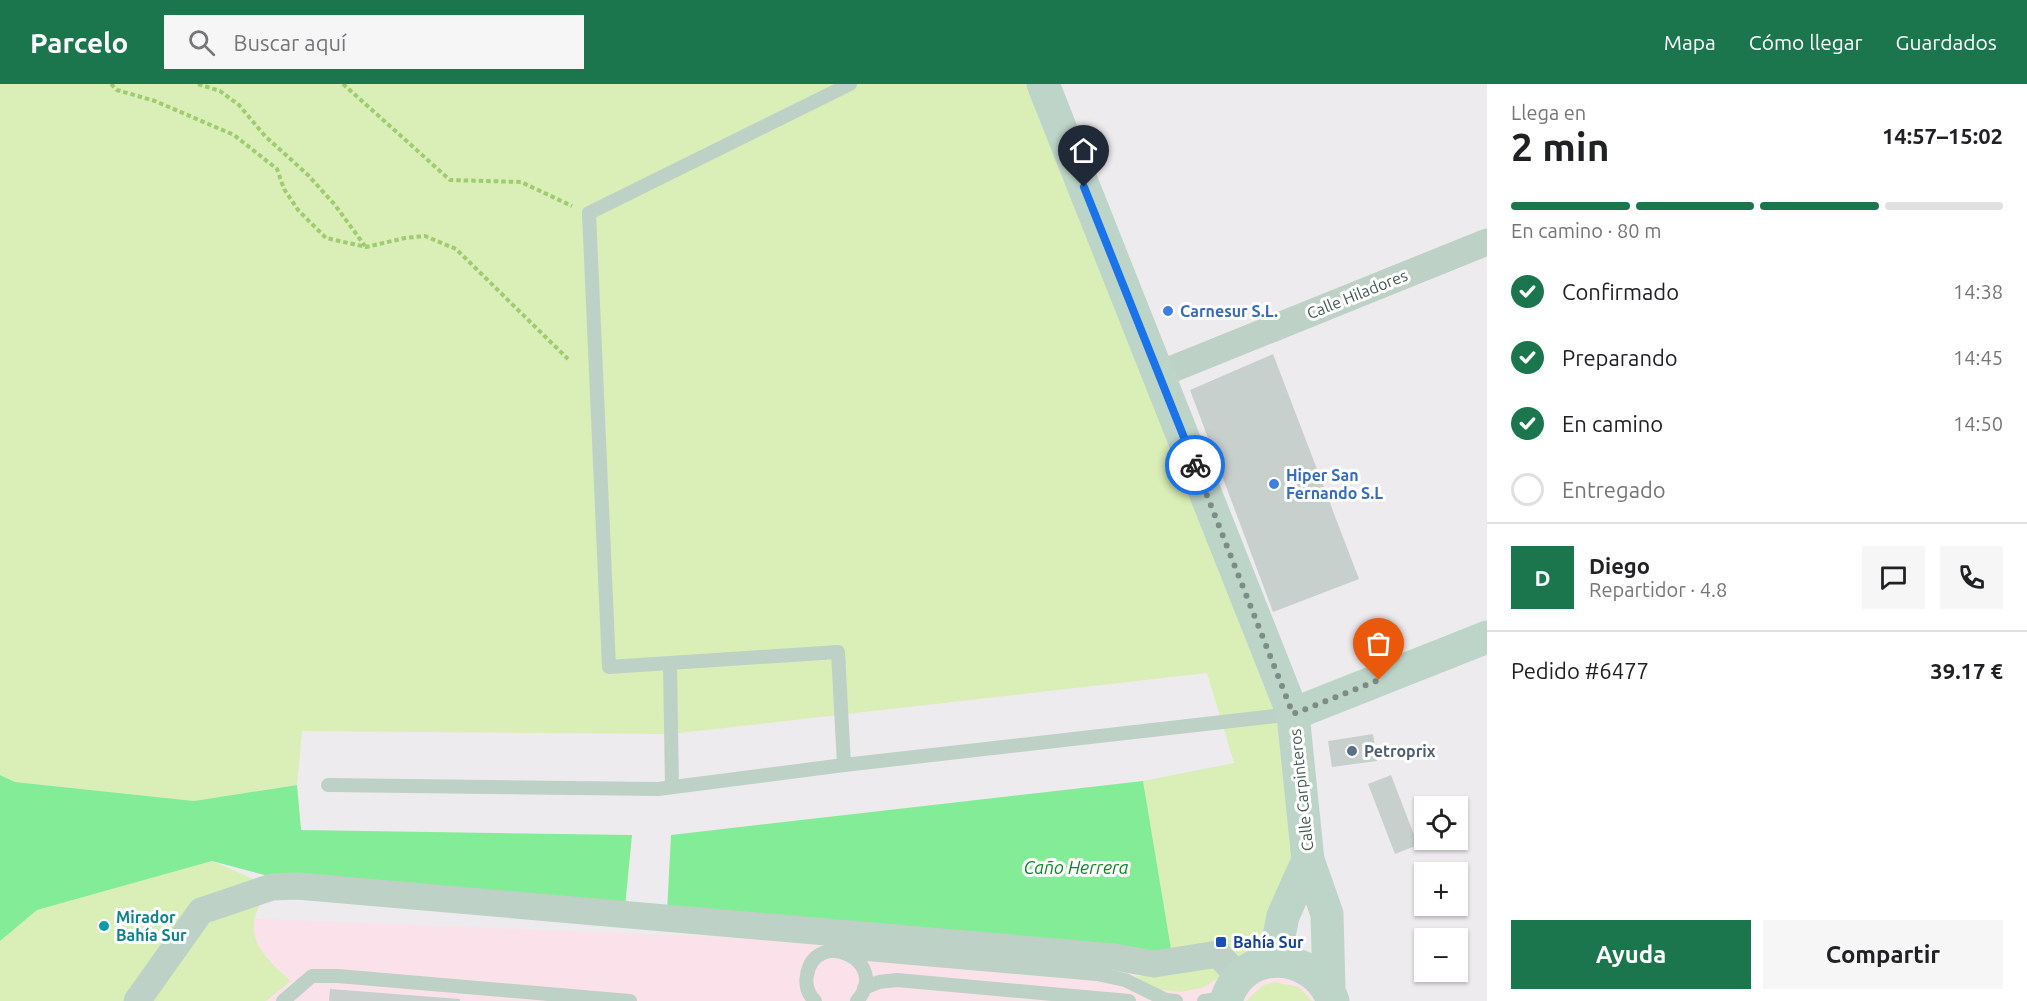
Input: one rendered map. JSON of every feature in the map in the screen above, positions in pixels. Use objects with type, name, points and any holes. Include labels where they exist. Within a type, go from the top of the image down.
[{"type":"street","name":"Calle Carpinteros","points":[[1043,84],[1293,714],[1308,860],[1327,914],[1331,995]]},
{"type":"street","name":"Calle Hiladores","points":[[1160,374],[1487,242]]},
{"type":"street","points":[[1293,714],[1487,637]]},
{"type":"street","points":[[1274,961],[1283,916],[1308,860]]},
{"type":"street","points":[[136,1001],[201,911],[272,887],[297,886],[1091,955],[1154,964],[1218,954],[1224,993]]},
{"type":"street","points":[[1224,993],[1255,966],[1274,961],[1296,963],[1315,973],[1331,995]]},
{"type":"lane","points":[[844,765],[838,652],[670,665],[609,667],[589,213],[850,84]]},
{"type":"lane","points":[[670,665],[672,787]]},
{"type":"lane","points":[[328,785],[672,787],[1293,714]]},
{"type":"lane","points":[[844,952],[859,962],[864,970],[864,988],[857,1001]]},
{"type":"lane","points":[[815,1001],[807,984],[810,965],[825,953],[844,952],[1097,974],[1125,980],[1166,1000],[1176,1001]]},
{"type":"lane","points":[[283,1001],[312,976],[338,976],[630,1001]]},
{"type":"lane","points":[[864,988],[879,982],[897,980],[1129,1001]]},
{"type":"path","points":[[111,84],[117,90],[155,101],[234,135],[277,169],[284,189],[298,210],[326,237],[366,247],[405,237],[425,236],[456,249],[568,359]]},
{"type":"path","points":[[198,84],[220,91],[239,105],[266,136],[321,190],[366,247]]},
{"type":"path","points":[[343,84],[450,180],[521,182],[589,213]]},
{"type":"shaded area","points":[[0,84],[1049,84],[1293,714],[1308,860],[1274,961],[1226,974],[1202,988],[1180,992],[1154,989],[1135,976],[1157,975],[1154,964],[1143,781],[1234,763],[1207,673],[671,734],[302,731],[297,785],[194,801],[15,782],[0,775]]},
{"type":"shaded area","name":"Mirador Bahía Sur","points":[[212,861],[272,887],[256,915],[254,927],[256,938],[268,959],[291,981],[266,1001],[0,1001],[0,941],[37,910]]},
{"type":"shaded area","name":"Bahía Sur","points":[[37,910],[1328,961],[1335,1001],[0,1001],[0,950]]},
{"type":"shaded area","points":[[1275,982],[1299,987],[1312,1001],[1246,1001],[1263,985]]},
{"type":"water","points":[[0,775],[15,782],[194,801],[297,785],[301,830],[632,835],[625,907],[272,877],[212,861],[37,910],[0,941]]},
{"type":"water","name":"Caño Herrera","points":[[1143,781],[1172,955],[667,912],[671,835]]},
{"type":"building","name":"Hiper San Fernando S.L","points":[[1273,354],[1359,579],[1273,612],[1190,390]]},
{"type":"building","name":"Petroprix","points":[[1373,734],[1377,761],[1332,767],[1328,741]]},
{"type":"building","points":[[1391,775],[1414,835],[1414,847],[1395,854],[1368,784]]},
{"type":"building","points":[[330,989],[460,999],[460,1001],[329,1001]]},
{"type":"way so far","points":[[1195,465],[1293,714],[1379,680]]},
{"type":"place","name":"Carnesur S.L.","points":[[1168,311]]},
{"type":"place","name":"Hiper San Fernando S.L","points":[[1274,484]]},
{"type":"place","name":"Petroprix","points":[[1352,751]]},
{"type":"place","name":"Mirador Bahía Sur","points":[[104,926]]},
{"type":"place","name":"Bahía Sur","points":[[1221,942]]},
{"type":"route","points":[[1084,187],[1195,465]]}]
